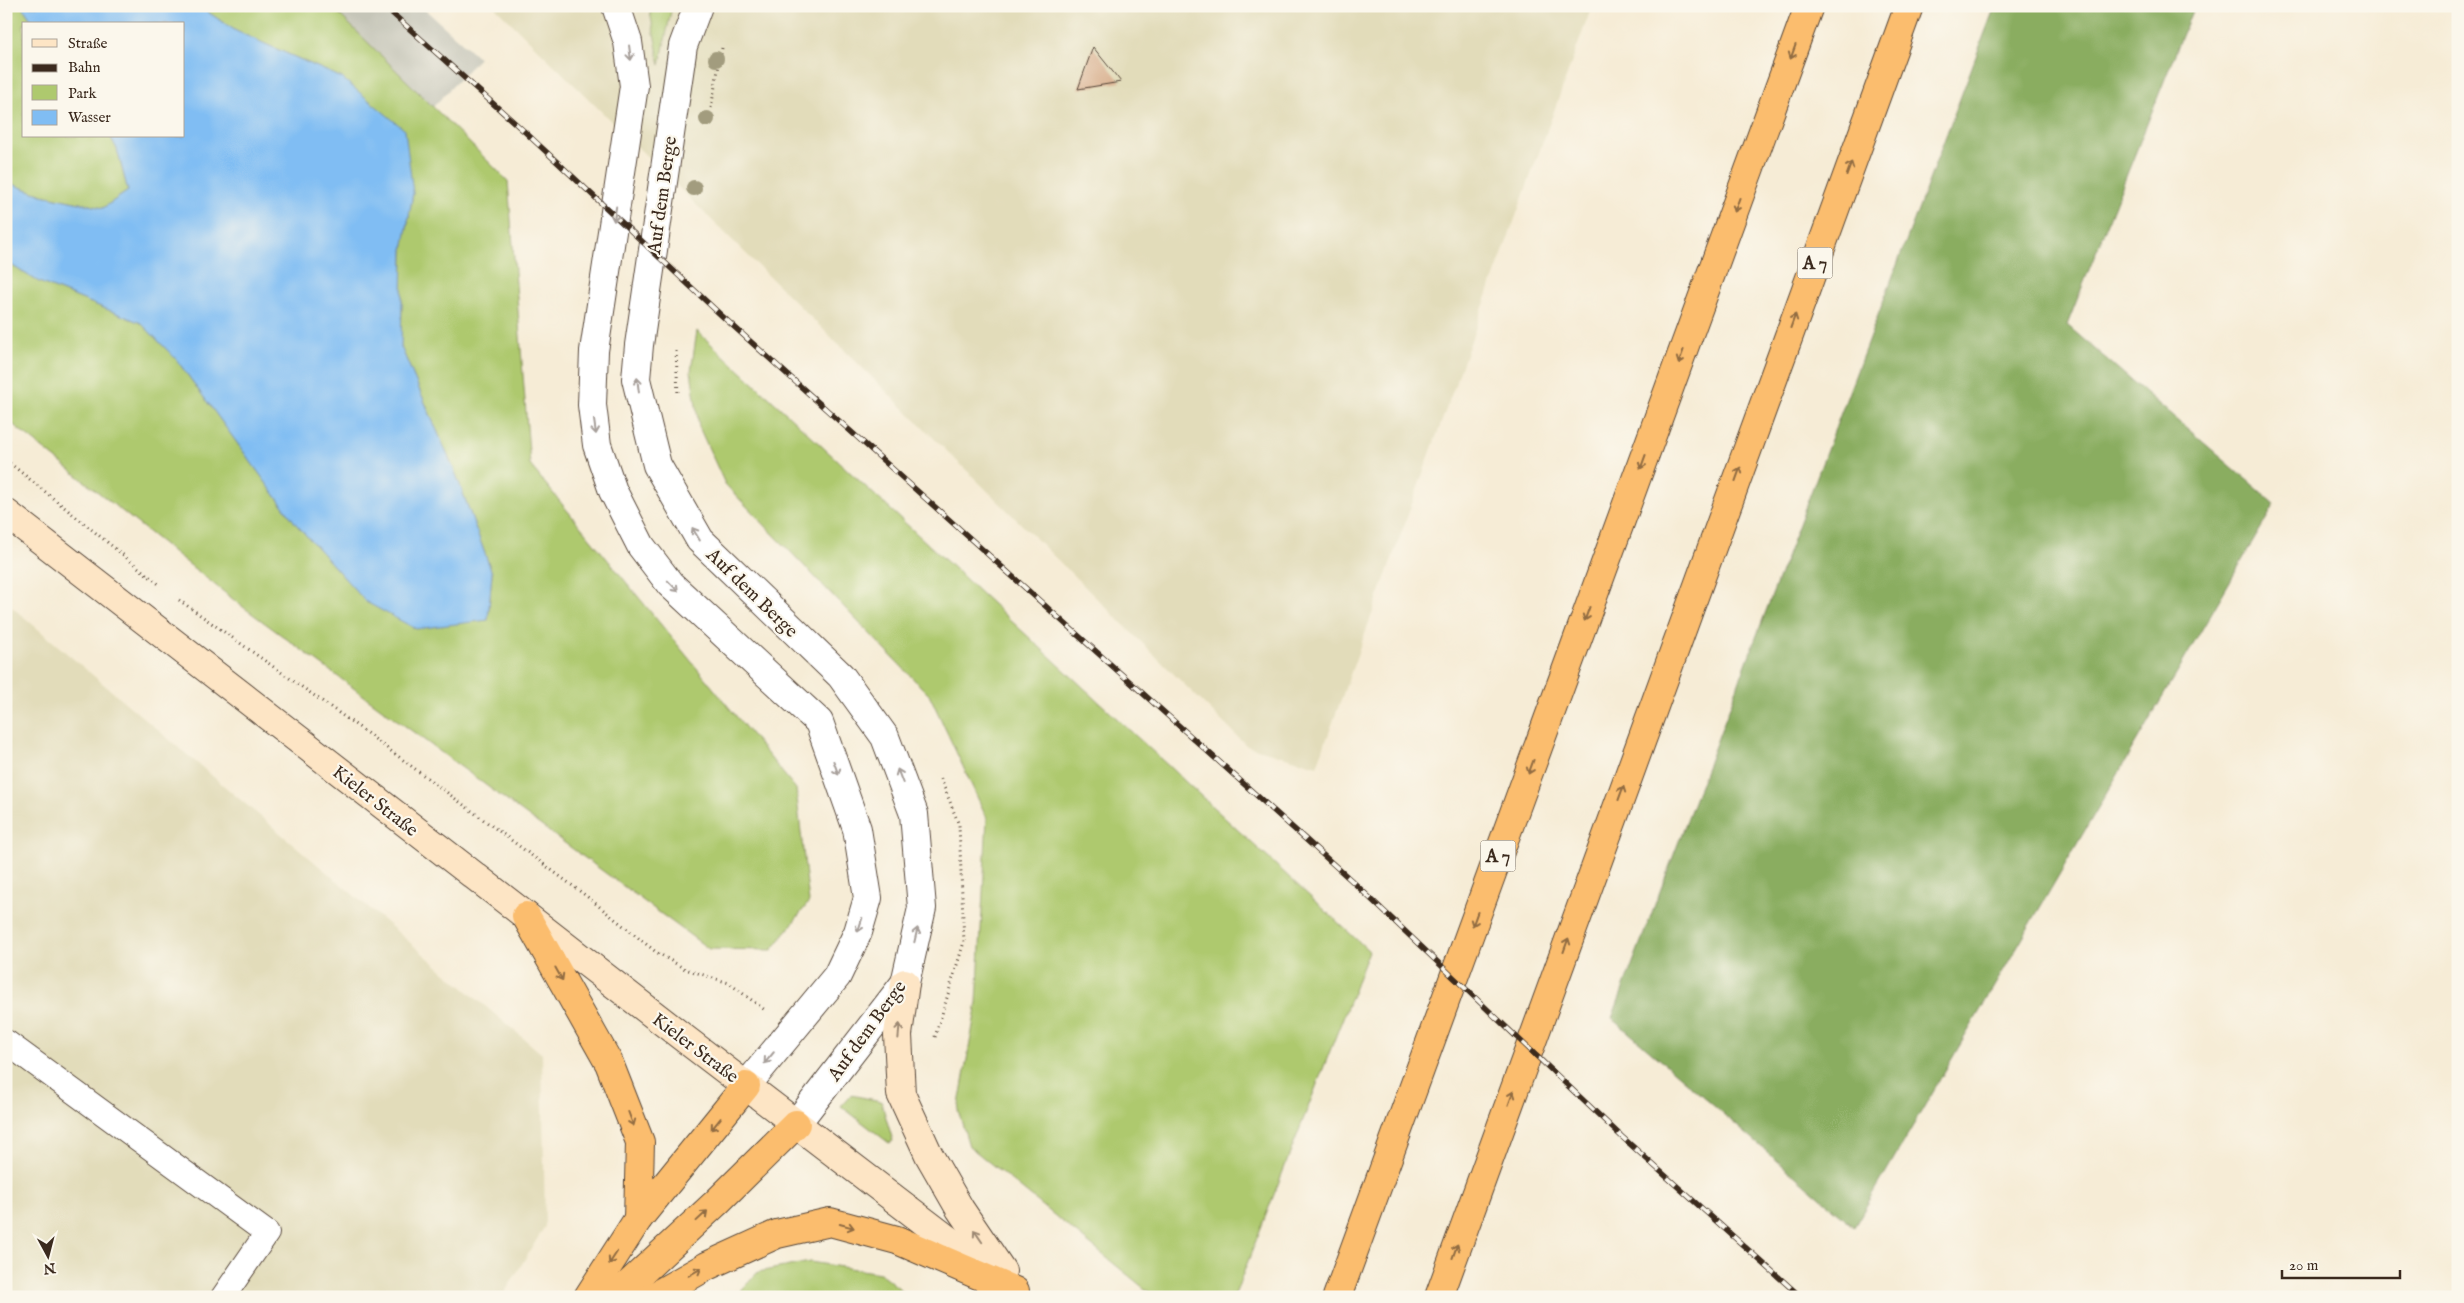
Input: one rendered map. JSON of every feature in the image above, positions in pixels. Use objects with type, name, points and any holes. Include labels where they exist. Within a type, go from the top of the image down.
[{"type":"highway","name":"A 7","points":[[1337,1297],[1809,6]]},
{"type":"highway","name":"A 7","points":[[1439,1297],[1909,6]]},
{"type":"highway","points":[[526,916],[609,1063],[640,1142],[638,1219]]},
{"type":"highway","points":[[588,1297],[638,1219],[746,1086]]},
{"type":"highway","points":[[615,1297],[717,1202],[796,1124]]},
{"type":"highway","points":[[653,1297],[707,1266],[777,1234],[830,1222],[897,1240],[1019,1294]]},
{"type":"main road","name":"Kieler Straße","points":[[6,513],[746,1086],[1019,1294]]},
{"type":"main road","points":[[905,983],[898,1035],[901,1094],[929,1156],[960,1210],[1019,1294]]},
{"type":"street","points":[[616,6],[628,42],[634,86],[594,351],[592,405],[597,444],[613,491],[641,546],[670,584],[819,722],[856,829],[868,898],[858,932],[837,976],[746,1086]]},
{"type":"street","name":"Auf dem Berge","points":[[698,6],[683,46],[639,345],[636,379],[641,408],[657,465],[700,540],[841,676],[885,737],[914,814],[922,908],[905,983],[796,1124]]},
{"type":"lane","points":[[6,1042],[267,1233],[223,1297]]},
{"type":"path","points":[[710,113],[722,46]]},
{"type":"path","points":[[675,344],[678,400]]},
{"type":"path","points":[[6,460],[165,589]]},
{"type":"path","points":[[172,595],[375,740],[585,896],[656,952],[685,969],[729,983],[792,1031]]},
{"type":"path","points":[[934,1040],[964,942],[959,825],[937,770]]},
{"type":"shaded area","points":[[331,6],[421,6],[479,58],[433,107]]},
{"type":"shaded area","points":[[494,6],[1592,6],[1317,766],[1247,746]]},
{"type":"shaded area","points":[[6,602],[542,1054],[545,1226],[502,1297],[6,1297]]},
{"type":"green space","points":[[6,6],[22,6],[33,22],[22,22],[22,138],[111,138],[117,149],[128,191],[103,208],[42,195],[6,182]]},
{"type":"green space","points":[[199,6],[331,6],[508,181],[530,465],[796,789],[809,902],[772,950],[709,949],[239,604],[6,419],[6,262],[39,282],[141,323],[176,359],[296,524],[366,602],[488,620],[492,573],[457,477],[401,347],[403,250],[413,193],[342,78],[236,31]]},
{"type":"green space","points":[[648,6],[672,6],[660,65],[650,12]]},
{"type":"green space","points":[[1995,6],[2194,6],[2067,325],[2275,504],[1854,1227],[1612,1018]]},
{"type":"green space","points":[[697,331],[1369,951],[1234,1297],[1155,1297],[969,1146],[958,1110],[977,1003],[987,818],[930,696],[725,484],[699,427],[691,371]]},
{"type":"green space","points":[[851,1095],[881,1101],[893,1141],[889,1143],[841,1106]]},
{"type":"green space","points":[[810,1262],[880,1273],[910,1297],[735,1297],[758,1272]]},
{"type":"water","points":[[22,6],[199,6],[236,31],[342,78],[405,130],[413,193],[403,250],[401,347],[457,477],[492,573],[488,620],[416,629],[366,602],[296,524],[176,359],[141,323],[39,282],[6,262],[6,182],[42,195],[103,208],[128,191],[117,149],[111,138],[185,138],[185,22],[33,22]]},
{"type":"building","points":[[1093,47],[1121,82],[1078,89]]},
{"type":"railway","points":[[384,6],[525,132],[721,315],[1351,880],[1621,1136],[1801,1297]]}]
